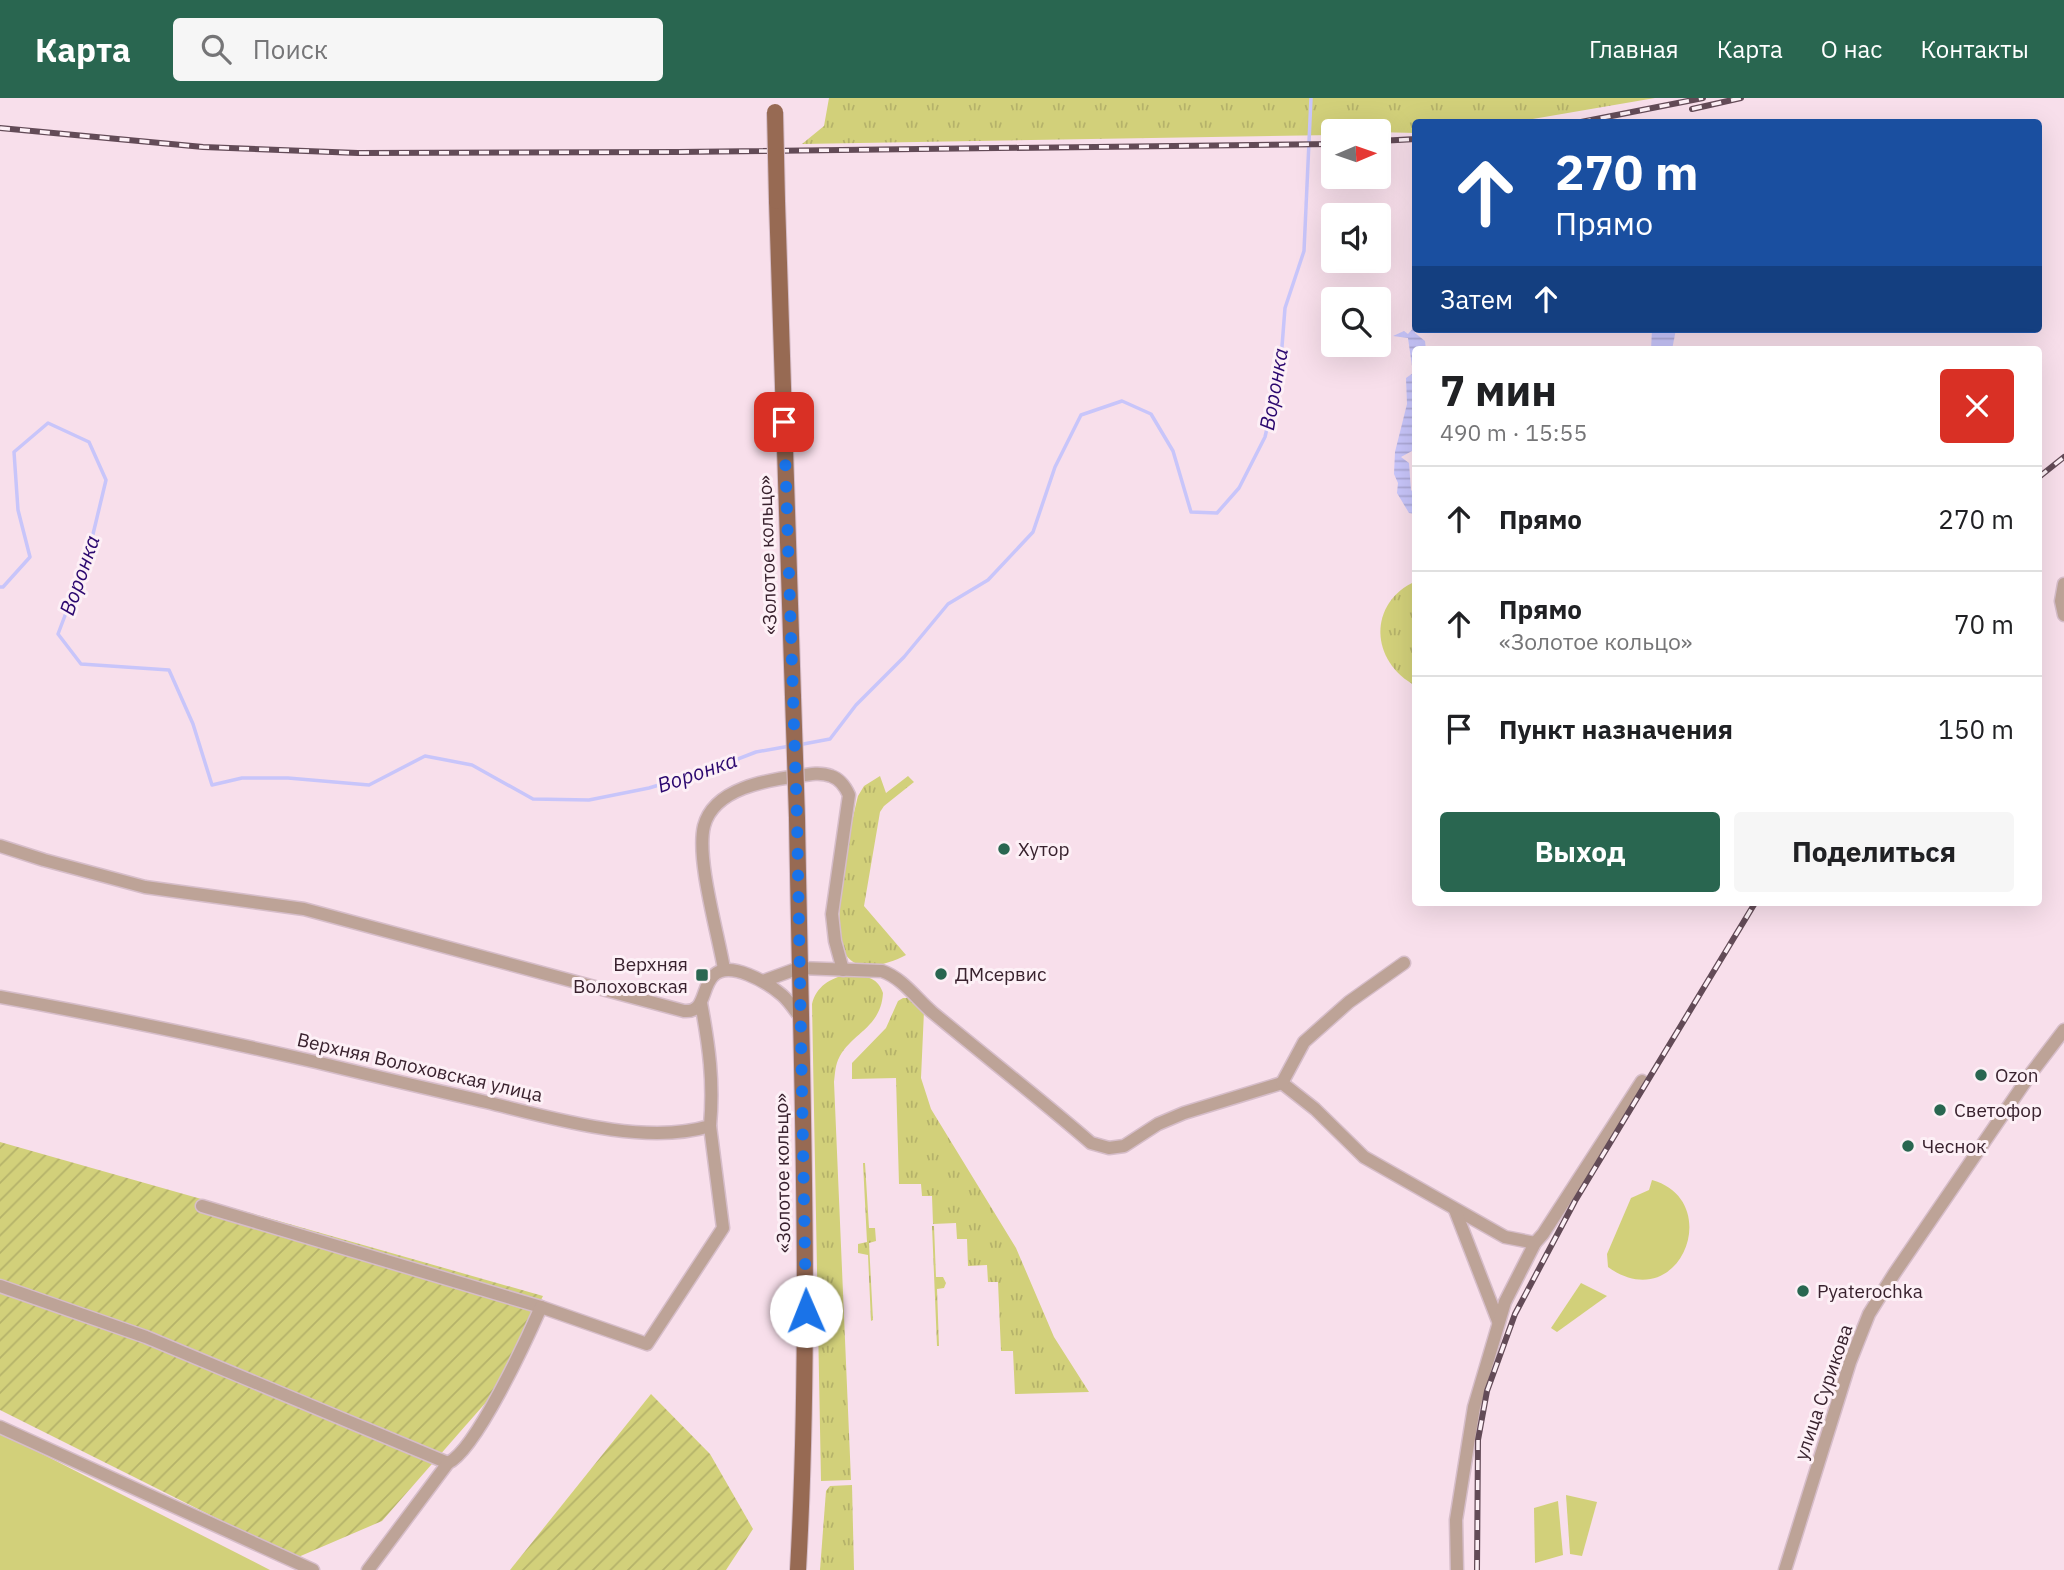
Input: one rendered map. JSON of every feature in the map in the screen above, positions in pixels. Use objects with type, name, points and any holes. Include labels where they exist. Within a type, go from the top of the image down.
[{"type":"main road","name":"«Золотое кольцо»","points":[[774,105],[797,818],[806,1338],[798,1570]]},
{"type":"street","points":[[2064,584],[2064,615]]},
{"type":"street","points":[[724,969],[703,862],[706,821],[723,800],[744,789],[774,779],[824,774],[838,779],[849,795],[832,914],[843,970]]},
{"type":"street","points":[[0,846],[145,887],[311,911],[684,1011],[693,1011],[701,1003],[710,980],[724,969],[734,970],[763,981],[785,997],[800,1017]]},
{"type":"street","points":[[763,981],[799,968],[882,971],[892,975],[930,1010],[1091,1143],[1100,1147],[1124,1146],[1158,1124],[1184,1113],[1282,1083],[1304,1042],[1349,1002],[1405,963]]},
{"type":"street","name":"Верхняя Волоховская улица","points":[[0,997],[89,1013],[298,1058],[569,1122],[646,1133],[689,1133],[710,1126]]},
{"type":"street","points":[[202,1206],[541,1307],[648,1344],[723,1228],[710,1126],[713,1092],[711,1065],[701,1003]]},
{"type":"street","name":"улица Сурикова","points":[[1786,1570],[1850,1362],[1869,1314],[2009,1106],[2064,1030]]},
{"type":"street","points":[[1457,1570],[1456,1520],[1472,1420],[1498,1321],[1509,1292],[1535,1243],[1642,1081]]},
{"type":"street","points":[[1282,1083],[1315,1109],[1364,1157],[1505,1237],[1535,1243]]},
{"type":"street","points":[[1455,1210],[1498,1321]]},
{"type":"street","points":[[0,1286],[146,1337],[380,1432],[448,1463]]},
{"type":"street","points":[[368,1570],[448,1463],[455,1460],[462,1451],[506,1381],[541,1307]]},
{"type":"street","points":[[0,1427],[313,1570]]},
{"type":"green space","points":[[829,98],[1655,98],[1533,119],[1412,119],[1412,133],[1391,132],[1391,119],[1321,119],[1321,135],[802,144],[824,126]]},
{"type":"green space","points":[[1412,584],[1412,683],[1390,663],[1380,633],[1382,618],[1389,603]]},
{"type":"green space","points":[[880,776],[886,793],[908,776],[914,782],[880,812],[864,906],[906,955],[883,964],[866,966],[852,961],[841,943],[840,902],[846,854],[858,796],[864,786]]},
{"type":"green space","points":[[846,975],[864,976],[873,980],[883,993],[877,1015],[843,1051],[835,1071],[851,1480],[821,1481],[812,1004],[824,984]]},
{"type":"green space","points":[[908,998],[924,1011],[921,1078],[931,1109],[1016,1248],[1054,1337],[1089,1392],[1015,1394],[1013,1351],[1001,1351],[998,1282],[988,1282],[987,1265],[968,1266],[967,1239],[957,1239],[956,1223],[933,1224],[932,1196],[922,1196],[921,1184],[899,1184],[896,1078],[852,1079],[852,1063],[886,1028],[898,1001]]},
{"type":"green space","points":[[0,1142],[543,1296],[495,1392],[382,1521],[296,1558],[0,1410]]},
{"type":"green space","points":[[863,1163],[869,1228],[875,1228],[876,1241],[869,1243],[871,1321],[868,1255],[858,1253],[858,1244],[867,1242]]},
{"type":"green space","points":[[1652,1180],[1674,1192],[1686,1210],[1689,1230],[1684,1251],[1673,1267],[1655,1278],[1633,1279],[1608,1267],[1607,1254],[1631,1198],[1649,1190]]},
{"type":"green space","points":[[932,1226],[936,1277],[943,1277],[946,1283],[944,1288],[937,1289],[939,1346],[937,1346]]},
{"type":"green space","points":[[1581,1283],[1607,1296],[1557,1332],[1551,1328]]},
{"type":"green space","points":[[651,1394],[710,1454],[753,1529],[726,1570],[510,1570]]},
{"type":"green space","points":[[0,1435],[5,1435],[270,1570],[0,1570]]},
{"type":"green space","points":[[852,1485],[854,1570],[820,1570],[826,1491],[830,1486]]},
{"type":"green space","points":[[1566,1495],[1597,1502],[1582,1556],[1570,1554]]},
{"type":"green space","points":[[1558,1501],[1563,1555],[1535,1563],[1534,1508]]},
{"type":"water","points":[[1412,329],[1412,333],[1425,341],[1426,346],[1412,346],[1412,366],[1408,338],[1393,336],[1404,331],[1408,334]]},
{"type":"water","points":[[1652,333],[1675,333],[1673,346],[1651,346]]},
{"type":"water","points":[[1412,374],[1412,451],[1401,457],[1409,463],[1412,513],[1409,513],[1397,493],[1398,483],[1394,474],[1395,452],[1407,404],[1406,378]]},
{"type":"waterway","name":"Воронка","points":[[798,745],[830,739],[856,705],[904,657],[948,604],[988,580],[1033,532],[1055,467],[1081,415],[1122,401],[1151,414],[1173,451],[1191,512],[1217,513],[1239,488],[1265,437],[1280,372],[1285,308],[1304,251],[1311,98]]},
{"type":"waterway","name":"Воронка","points":[[0,587],[3,587],[30,557],[18,510],[14,452],[48,423],[89,442],[106,480],[88,555],[58,634],[81,664],[169,670],[193,724],[212,785],[242,778],[288,778],[369,785],[425,756],[472,765],[533,799],[589,800],[649,788],[756,752],[790,746]]},
{"type":"railway","points":[[1596,119],[1703,98]]},
{"type":"railway","points":[[1692,109],[1741,98]]},
{"type":"railway","points":[[0,128],[203,147],[358,153],[1321,144]]},
{"type":"railway","points":[[1391,140],[1412,139]]},
{"type":"railway","points":[[2042,475],[2064,457]]},
{"type":"railway","points":[[1477,1570],[1478,1440],[1487,1391],[1515,1314],[1575,1201],[1753,906]]},
{"type":"place","name":"Хутор","points":[[1004,849]]},
{"type":"place","name":"ДМсервис","points":[[941,974]]},
{"type":"place","name":"Верхняя Волоховская","points":[[702,975]]},
{"type":"place","name":"Ozon","points":[[1981,1075]]},
{"type":"place","name":"Светофор","points":[[1940,1110]]},
{"type":"place","name":"Чеснок","points":[[1908,1146]]},
{"type":"place","name":"Pyaterochka","points":[[1803,1291]]},
{"type":"route","points":[[784,422],[797,818],[806,1311]]}]
